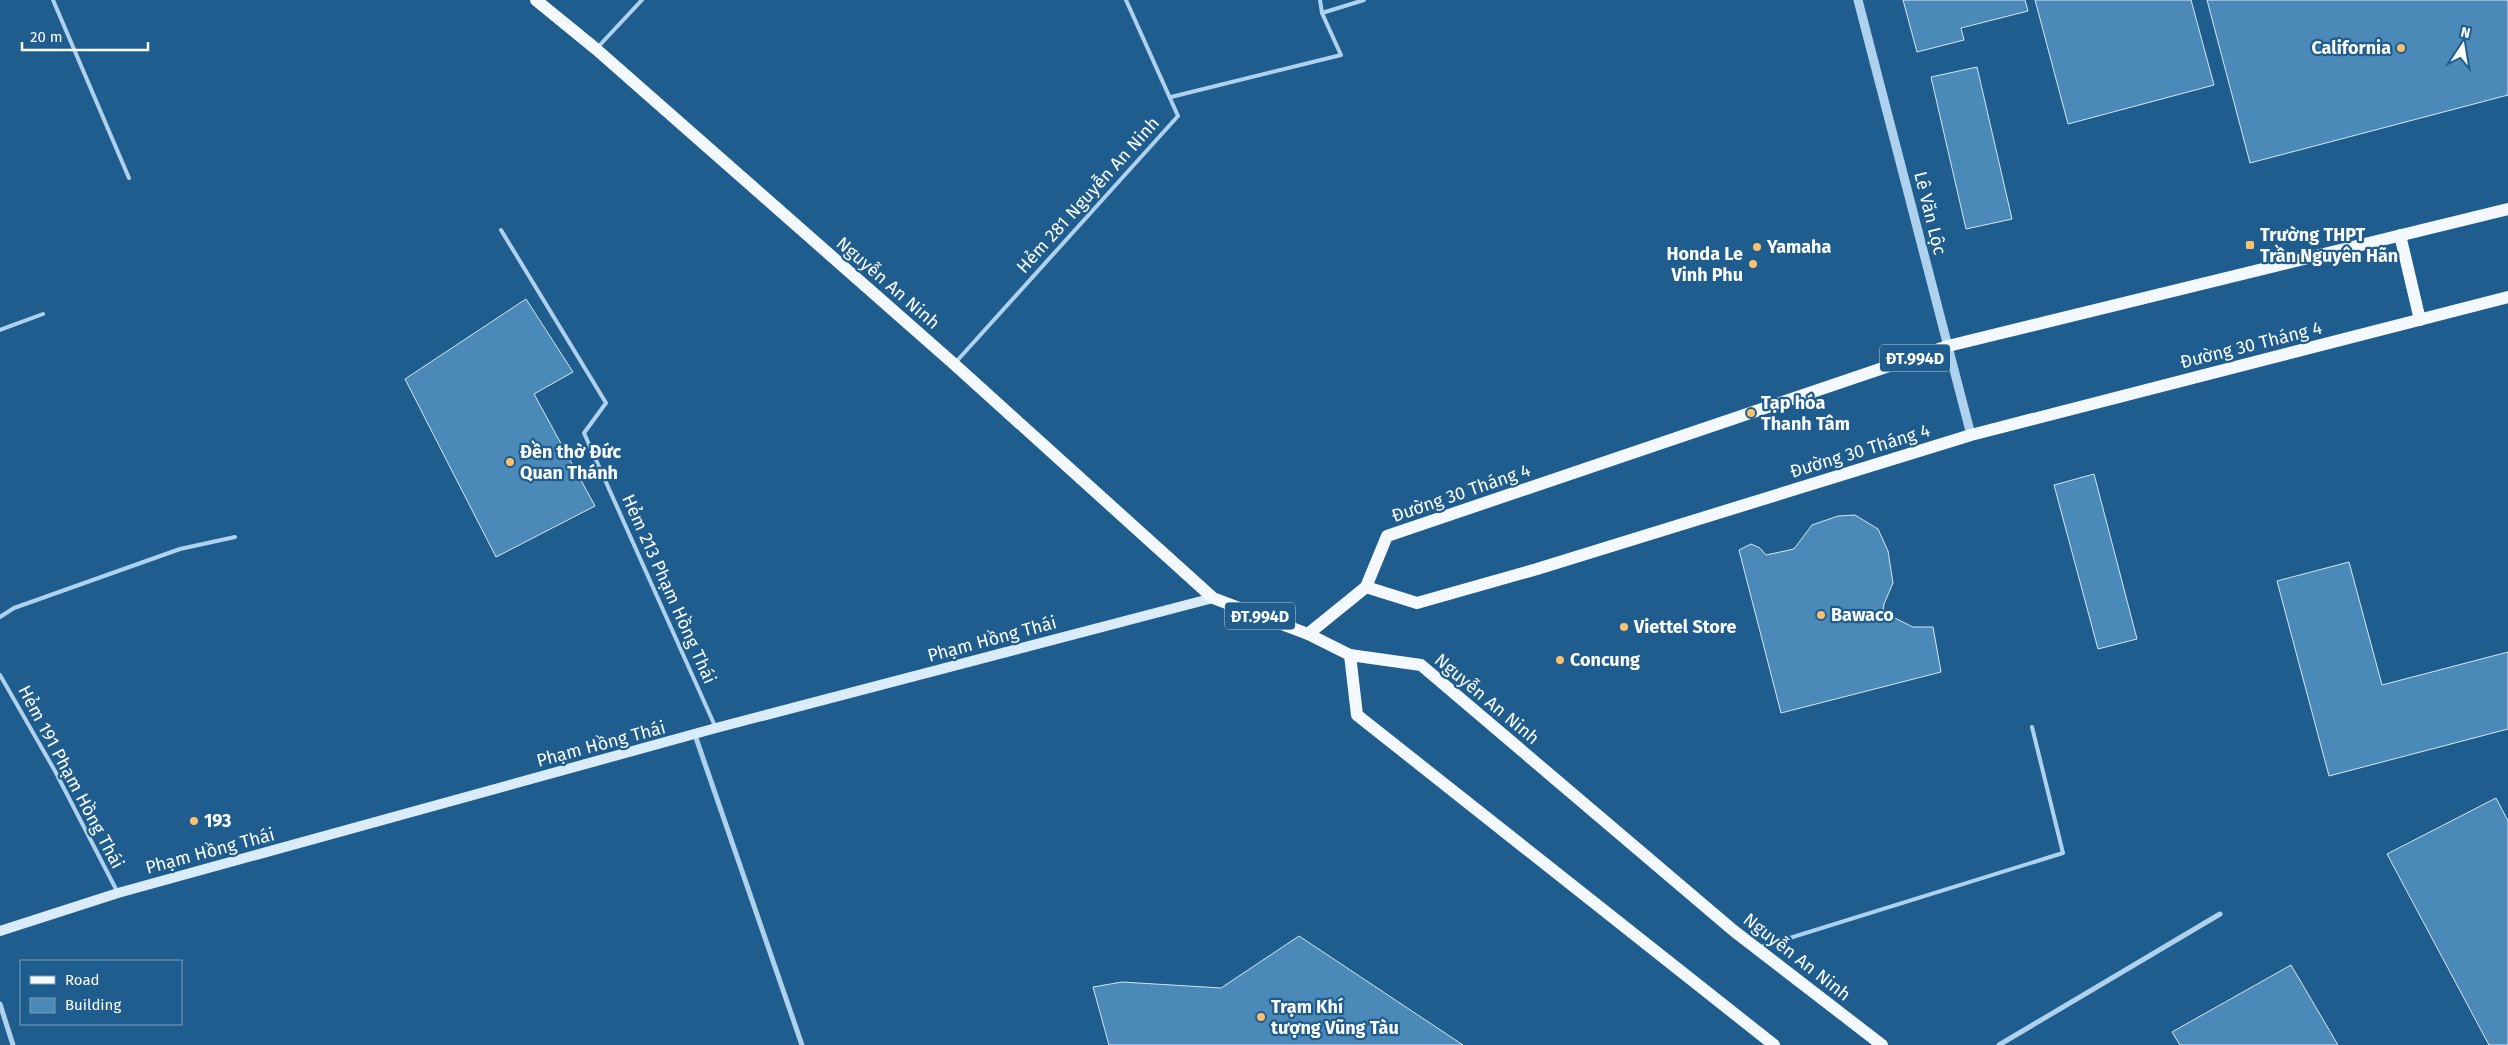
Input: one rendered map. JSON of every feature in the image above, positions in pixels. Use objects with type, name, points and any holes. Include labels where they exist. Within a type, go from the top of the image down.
[{"type":"main road","name":"Nguyễn An Ninh","points":[[536,0],[596,49],[954,364],[1213,598]]},
{"type":"main road","name":"Đường 30 Tháng 4","points":[[2508,209],[1948,346],[1387,536],[1366,587],[1417,603],[1546,566],[1971,435],[2508,297]]},
{"type":"main road","points":[[2400,235],[2420,320]]},
{"type":"main road","points":[[1308,634],[1366,587]]},
{"type":"main road","name":"Phạm Hồng Thái","points":[[0,931],[118,893],[716,728],[1213,598]]},
{"type":"main road","name":"ĐT.994D","points":[[1213,598],[1308,634],[1350,655]]},
{"type":"main road","name":"Nguyễn An Ninh","points":[[1350,655],[1421,665],[1756,948],[1882,1045]]},
{"type":"main road","points":[[1350,655],[1357,716],[1774,1045]]},
{"type":"street","name":"Lê Văn Lộc","points":[[1858,0],[1971,435]]},
{"type":"street","points":[[695,735],[802,1045]]},
{"type":"street","points":[[1999,1045],[2220,914]]},
{"type":"street","points":[[0,1004],[13,1045]]},
{"type":"lane","points":[[53,0],[129,178]]},
{"type":"lane","points":[[596,49],[642,0]]},
{"type":"lane","name":"Hẻm 281 Nguyễn An Ninh","points":[[954,364],[1178,116],[1126,0]]},
{"type":"lane","points":[[1171,97],[1341,55],[1322,13],[1320,0]]},
{"type":"lane","points":[[1322,13],[1364,0]]},
{"type":"lane","name":"Hẻm 213 Phạm Hồng Thái","points":[[501,230],[606,403],[584,433],[716,728]]},
{"type":"lane","points":[[0,330],[43,314]]},
{"type":"lane","points":[[0,617],[14,608],[180,549],[234,537]]},
{"type":"lane","name":"Hẻm 191 Phạm Hồng Thái","points":[[0,675],[55,771],[118,893]]},
{"type":"lane","points":[[1756,948],[2063,853],[2032,727]]},
{"type":"building","points":[[1903,0],[2025,0],[2028,11],[1961,28],[1964,40],[1917,52]]},
{"type":"building","points":[[2035,0],[2191,0],[2214,85],[2068,124]]},
{"type":"building","points":[[2207,0],[2508,0],[2508,95],[2250,163]]},
{"type":"building","points":[[1977,67],[2012,219],[1966,229],[1931,77]]},
{"type":"building","points":[[526,299],[573,372],[534,394],[595,506],[496,557],[405,379]]},
{"type":"building","points":[[2094,474],[2137,639],[2098,649],[2054,485]]},
{"type":"building","name":"Bawaco","points":[[1855,515],[1878,529],[1888,551],[1893,583],[1884,604],[1883,612],[1913,627],[1933,627],[1941,672],[1781,713],[1739,550],[1751,544],[1760,548],[1766,555],[1794,549],[1812,525],[1838,516]]},
{"type":"building","points":[[2349,562],[2382,685],[2508,652],[2508,729],[2329,776],[2277,581]]},
{"type":"building","points":[[2496,798],[2508,821],[2508,1045],[2489,1045],[2387,854]]},
{"type":"building","name":"Trạm Khí tượng Vũng Tàu","points":[[1299,936],[1463,1045],[1109,1045],[1093,987],[1122,982],[1221,988]]},
{"type":"building","points":[[2291,965],[2338,1045],[2180,1045],[2172,1032]]},
{"type":"place","name":"California","points":[[2401,48]]},
{"type":"place","name":"Trường THPT Trần Nguyên Hãn","points":[[2250,245]]},
{"type":"place","name":"Yamaha","points":[[1757,247]]},
{"type":"place","name":"Honda Le Vinh Phu","points":[[1753,264]]},
{"type":"place","name":"Tạp hóa Thanh Tâm","points":[[1751,413]]},
{"type":"place","name":"Đền thờ Đức Quan Thánh","points":[[510,462]]},
{"type":"place","name":"Bawaco","points":[[1821,615]]},
{"type":"place","name":"Viettel Store","points":[[1624,627]]},
{"type":"place","name":"Concung","points":[[1560,660]]},
{"type":"place","name":"193","points":[[194,821]]},
{"type":"place","name":"Trạm Khí tượng Vũng Tàu","points":[[1261,1017]]}]
